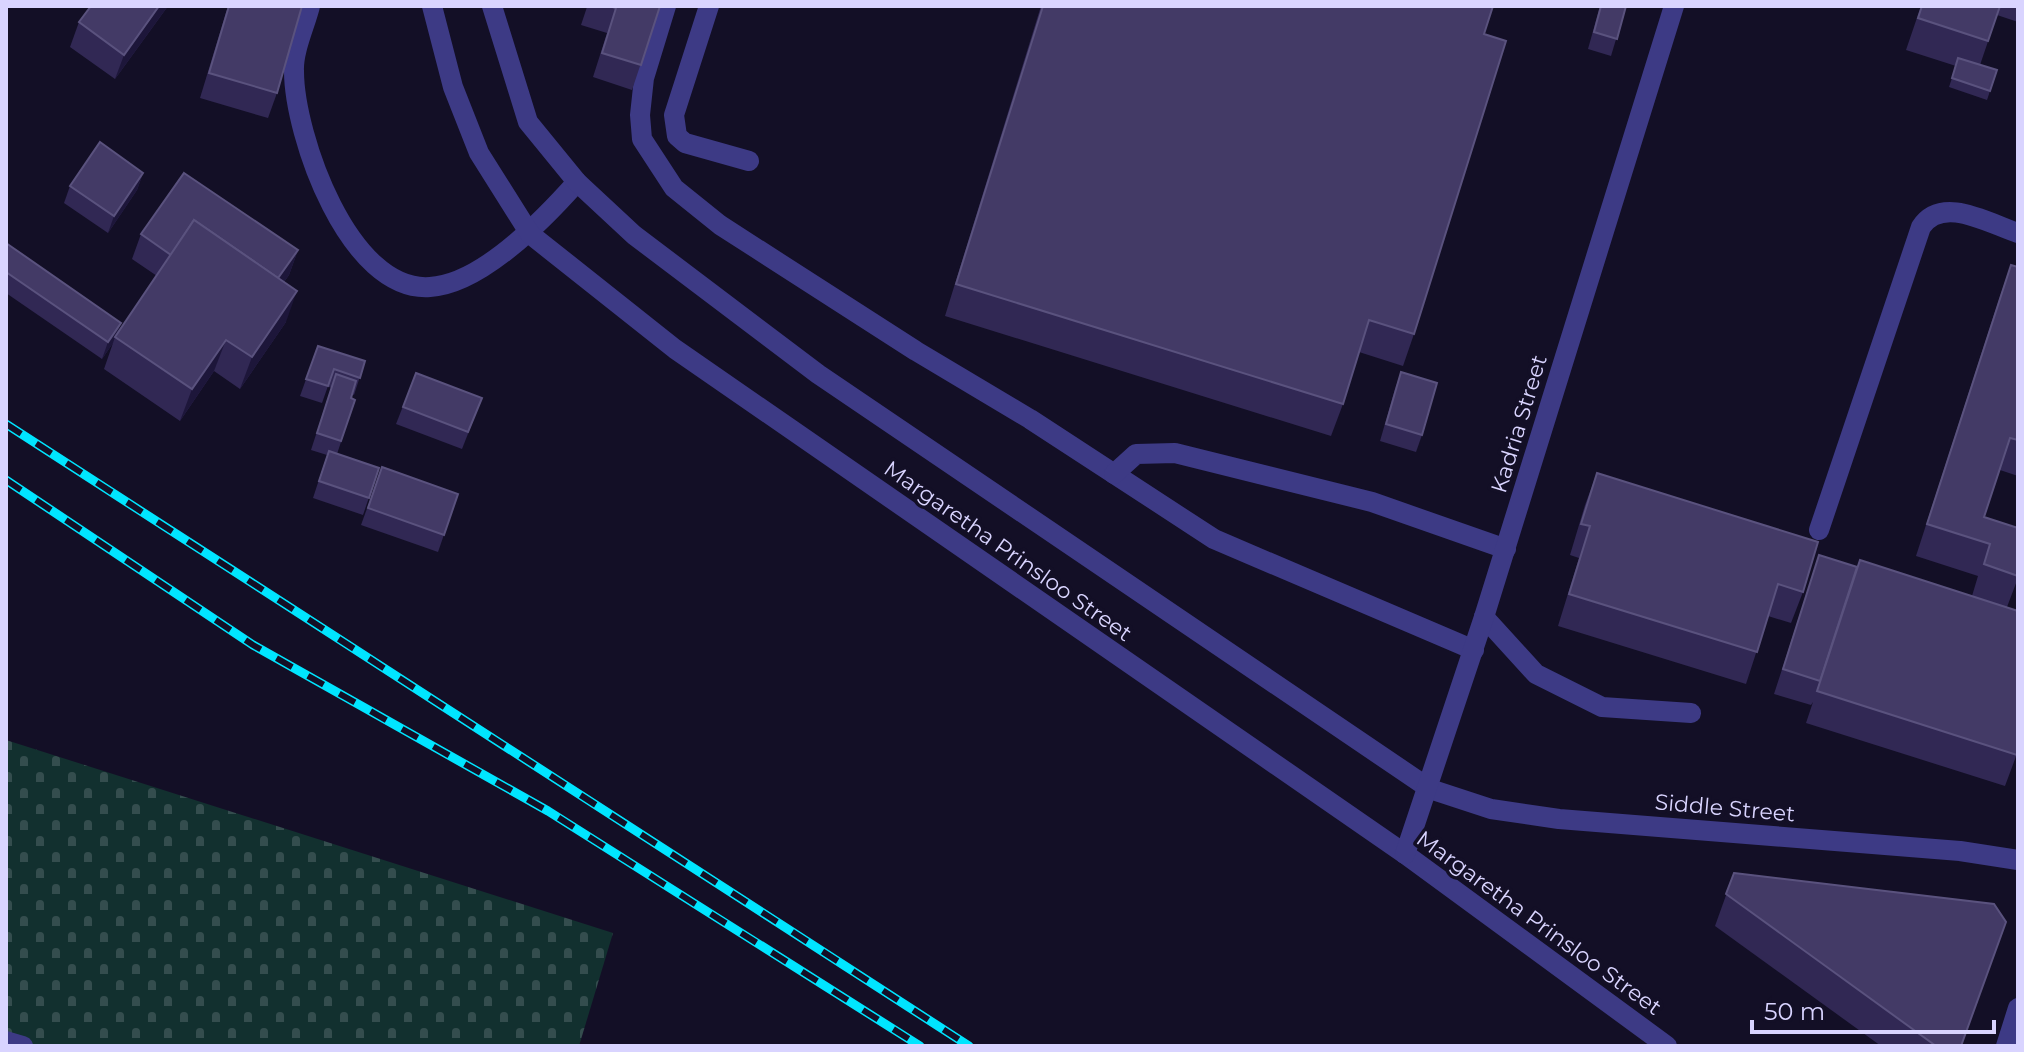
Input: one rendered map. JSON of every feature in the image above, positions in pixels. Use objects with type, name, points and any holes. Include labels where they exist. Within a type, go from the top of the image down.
[{"type":"street","points":[[310,6],[293,68],[298,117],[327,197],[344,230],[371,262],[403,283],[430,287],[465,276],[530,234],[577,182]]},
{"type":"street","name":"Margaretha Prinsloo Street","points":[[432,6],[453,87],[479,153],[530,234],[675,349],[1405,854],[1667,1046]]},
{"type":"street","name":"Margaretha Prinsloo Street","points":[[492,6],[528,122],[577,182],[634,235],[818,374],[1430,789]]},
{"type":"street","points":[[666,6],[644,78],[640,115],[642,139],[674,188],[720,225],[1214,539],[1474,650]]},
{"type":"street","points":[[709,6],[674,115],[675,128],[685,143],[749,161]]},
{"type":"street","name":"Kadria Street","points":[[1405,854],[1430,789],[1674,6]]},
{"type":"street","points":[[1819,530],[1921,227],[1928,216],[1946,210],[2018,233]]},
{"type":"street","points":[[1114,474],[1136,454],[1175,453],[1372,502],[1506,549]]},
{"type":"street","points":[[1484,617],[1536,674],[1602,707],[1691,713]]},
{"type":"street","name":"Siddle Street","points":[[1430,789],[1491,809],[1559,819],[1960,851],[2018,860]]},
{"type":"street","points":[[2006,1046],[2018,1008]]},
{"type":"street","points":[[6,1041],[23,1046]]},
{"type":"green space","points":[[6,740],[613,933],[579,1046],[6,1046]]},
{"type":"building","points":[[91,6],[159,6],[124,55],[79,22]]},
{"type":"building","points":[[229,6],[302,6],[277,93],[209,73]]},
{"type":"building","points":[[609,6],[660,6],[641,65],[602,53],[616,8]]},
{"type":"building","points":[[1043,6],[1493,6],[1484,34],[1506,41],[1414,334],[1369,320],[1343,404],[956,284]]},
{"type":"building","points":[[1601,6],[1626,6],[1617,39],[1594,32]]},
{"type":"building","points":[[1922,6],[2000,6],[1988,41],[1918,18]]},
{"type":"building","points":[[1958,58],[1997,70],[1990,91],[1952,78]]},
{"type":"building","points":[[100,142],[143,173],[114,216],[70,186]]},
{"type":"building","points":[[184,173],[298,250],[278,278],[194,220],[171,255],[141,234]]},
{"type":"building","points":[[194,220],[297,291],[252,357],[226,340],[192,389],[115,337]]},
{"type":"building","points":[[6,243],[121,323],[108,342],[6,272]]},
{"type":"building","points":[[2011,265],[2018,267],[2018,440],[2010,438],[1984,517],[2018,528],[2018,576],[1984,564],[1990,544],[1927,524]]},
{"type":"building","points":[[318,346],[365,361],[360,378],[334,369],[328,386],[306,379]]},
{"type":"building","points":[[1401,372],[1437,383],[1422,435],[1386,424]]},
{"type":"building","points":[[416,373],[482,398],[468,432],[403,407]]},
{"type":"building","points":[[336,374],[356,381],[351,398],[355,400],[341,441],[317,433]]},
{"type":"building","points":[[329,451],[379,468],[369,498],[319,481]]},
{"type":"building","points":[[382,467],[458,494],[444,535],[368,508]]},
{"type":"building","points":[[1597,473],[1818,542],[1803,592],[1778,584],[1757,652],[1569,594],[1590,526],[1581,524]]},
{"type":"building","points":[[1819,555],[1857,567],[1820,681],[1783,669]]},
{"type":"building","points":[[1860,560],[2018,611],[2017,755],[1817,691]]},
{"type":"building","points":[[1734,873],[1994,904],[2006,922],[1961,1046],[1936,1046],[1726,894]]},
{"type":"railway","points":[[6,424],[969,1046]]},
{"type":"railway","points":[[6,480],[253,645],[548,811],[920,1046]]}]
